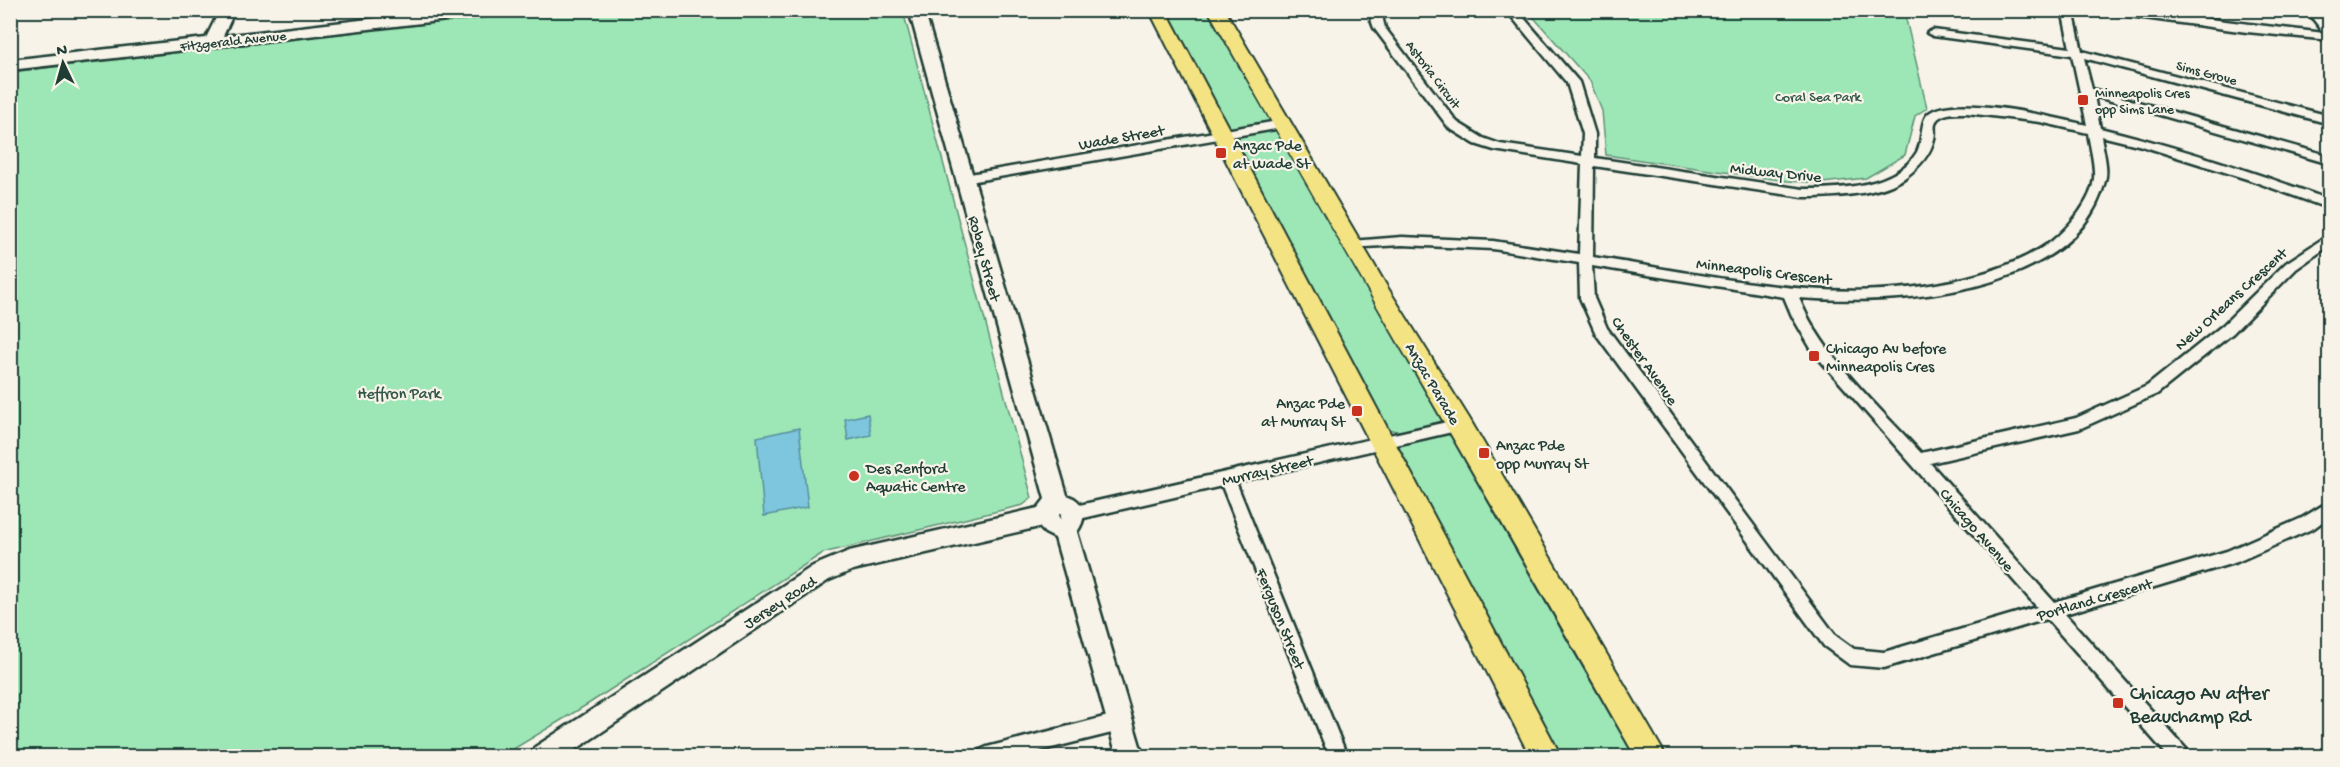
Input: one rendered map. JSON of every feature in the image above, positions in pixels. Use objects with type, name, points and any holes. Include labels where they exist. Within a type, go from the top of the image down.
[{"type":"main road","points":[[1157,10],[1546,756]]},
{"type":"main road","name":"Anzac Parade","points":[[1216,10],[1651,756]]},
{"type":"street","points":[[212,42],[228,10]]},
{"type":"street","name":"Fitzgerald Avenue","points":[[10,65],[491,10]]},
{"type":"street","name":"Robey Street","points":[[916,10],[1130,756]]},
{"type":"street","name":"Astoria Circuit","points":[[1379,10],[1377,20],[1380,28],[1446,117],[1462,132],[1498,147],[1589,162]]},
{"type":"street","name":"Chester Avenue","points":[[1511,10],[1573,82],[1583,109],[1589,134],[1585,261],[1587,298],[1601,330],[1830,641],[1850,657]]},
{"type":"street","name":"Minneapolis Crescent","points":[[1352,245],[1402,241],[1493,245],[1790,292],[1846,297],[1927,292],[1995,276],[2036,259],[2068,235],[2080,222],[2096,195],[2101,172],[2095,131],[2067,10]]},
{"type":"street","points":[[2107,10],[2247,29],[2330,35]]},
{"type":"street","points":[[2311,10],[2330,35]]},
{"type":"street","name":"Sims Grove","points":[[1933,33],[2076,53],[2330,120]]},
{"type":"street","points":[[2086,92],[2125,100],[2330,160]]},
{"type":"street","name":"Midway Drive","points":[[1589,162],[1803,193],[1833,193],[1881,184],[1901,175],[1922,155],[1929,137],[1931,119],[1949,110],[1967,109],[2014,114],[2189,154],[2330,205]]},
{"type":"street","name":"Wade Street","points":[[964,179],[1283,124]]},
{"type":"street","name":"New Orleans Crescent","points":[[1917,460],[2079,423],[2152,390],[2228,328],[2291,266],[2330,238]]},
{"type":"street","name":"Chicago Avenue","points":[[1790,292],[1798,316],[1818,348],[2180,756]]},
{"type":"street","name":"Murray Street","points":[[1060,515],[1460,425]]},
{"type":"street","name":"Ferguson Street","points":[[1227,479],[1338,756]]},
{"type":"street","name":"Portland Crescent","points":[[1850,657],[1884,660],[2232,557],[2308,524],[2330,507]]},
{"type":"street","name":"Jersey Road","points":[[544,756],[784,597],[835,566],[1060,515]]},
{"type":"street","points":[[987,756],[1120,722]]},
{"type":"green space","name":"Heffron Park","points":[[534,11],[903,11],[1032,498],[1023,505],[823,553],[588,704],[502,756],[11,756],[11,72]]},
{"type":"green space","points":[[1165,11],[1211,11],[1273,117],[1269,122],[1230,129],[1222,126]]},
{"type":"green space","name":"Coral Sea Park","points":[[1528,11],[1904,11],[1927,108],[1915,116],[1905,155],[1866,178],[1822,183],[1787,181],[1606,155],[1602,111],[1590,81]]},
{"type":"green space","points":[[1276,129],[1444,413],[1443,421],[1437,425],[1413,432],[1382,427],[1233,144],[1236,136]]},
{"type":"green space","points":[[1447,434],[1460,441],[1636,756],[1555,756],[1395,456],[1395,449],[1398,445]]},
{"type":"water","points":[[868,414],[871,435],[848,440],[845,419]]},
{"type":"water","points":[[799,428],[808,507],[764,516],[757,437]]},
{"type":"place","name":"Minneapolis Cres opp Sims Lane","points":[[2083,100]]},
{"type":"place","name":"Anzac Pde at Wade St","points":[[1221,153]]},
{"type":"place","name":"Chicago Av before Minneapolis Cres","points":[[1814,356]]},
{"type":"place","name":"Anzac Pde at Murray St","points":[[1357,411]]},
{"type":"place","name":"Anzac Pde opp Murray St","points":[[1484,453]]},
{"type":"place","name":"Des Renford Aquatic Centre","points":[[854,476]]},
{"type":"place","name":"Chicago Av after Beauchamp Rd","points":[[2118,703]]}]
